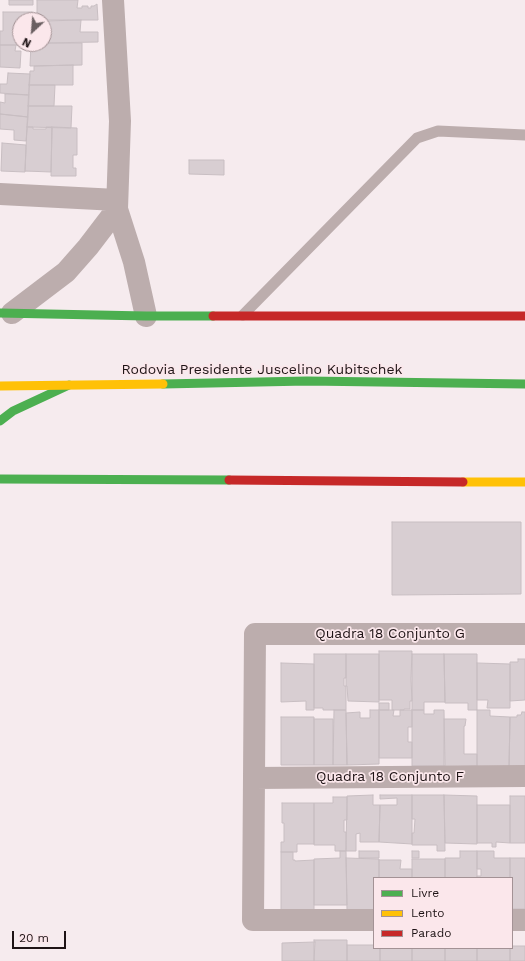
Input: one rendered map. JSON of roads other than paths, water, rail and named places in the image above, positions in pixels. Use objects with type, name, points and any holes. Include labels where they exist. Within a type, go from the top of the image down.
[{"type":"main road","points":[[6,313],[146,316],[525,316]]},
{"type":"main road","name":"Rodovia Presidente Juscelino Kubitschek","points":[[0,386],[307,381],[525,384]]},
{"type":"main road","points":[[0,421],[13,412],[69,385]]},
{"type":"main road","points":[[0,479],[525,482]]},
{"type":"street","points":[[113,0],[120,121],[117,204],[134,262],[146,316]]},
{"type":"street","points":[[0,194],[117,204]]},
{"type":"street","points":[[6,313],[66,272],[88,247],[117,204]]},
{"type":"street","name":"Quadra 18 Conjunto G","points":[[254,778],[255,634],[525,634]]},
{"type":"street","name":"Quadra 18 Conjunto F","points":[[254,778],[525,776]]},
{"type":"street","points":[[254,778],[253,920],[373,920]]},
{"type":"street","points":[[513,920],[525,920]]},
{"type":"lane","points":[[242,316],[417,138],[438,131],[525,135]]}]
